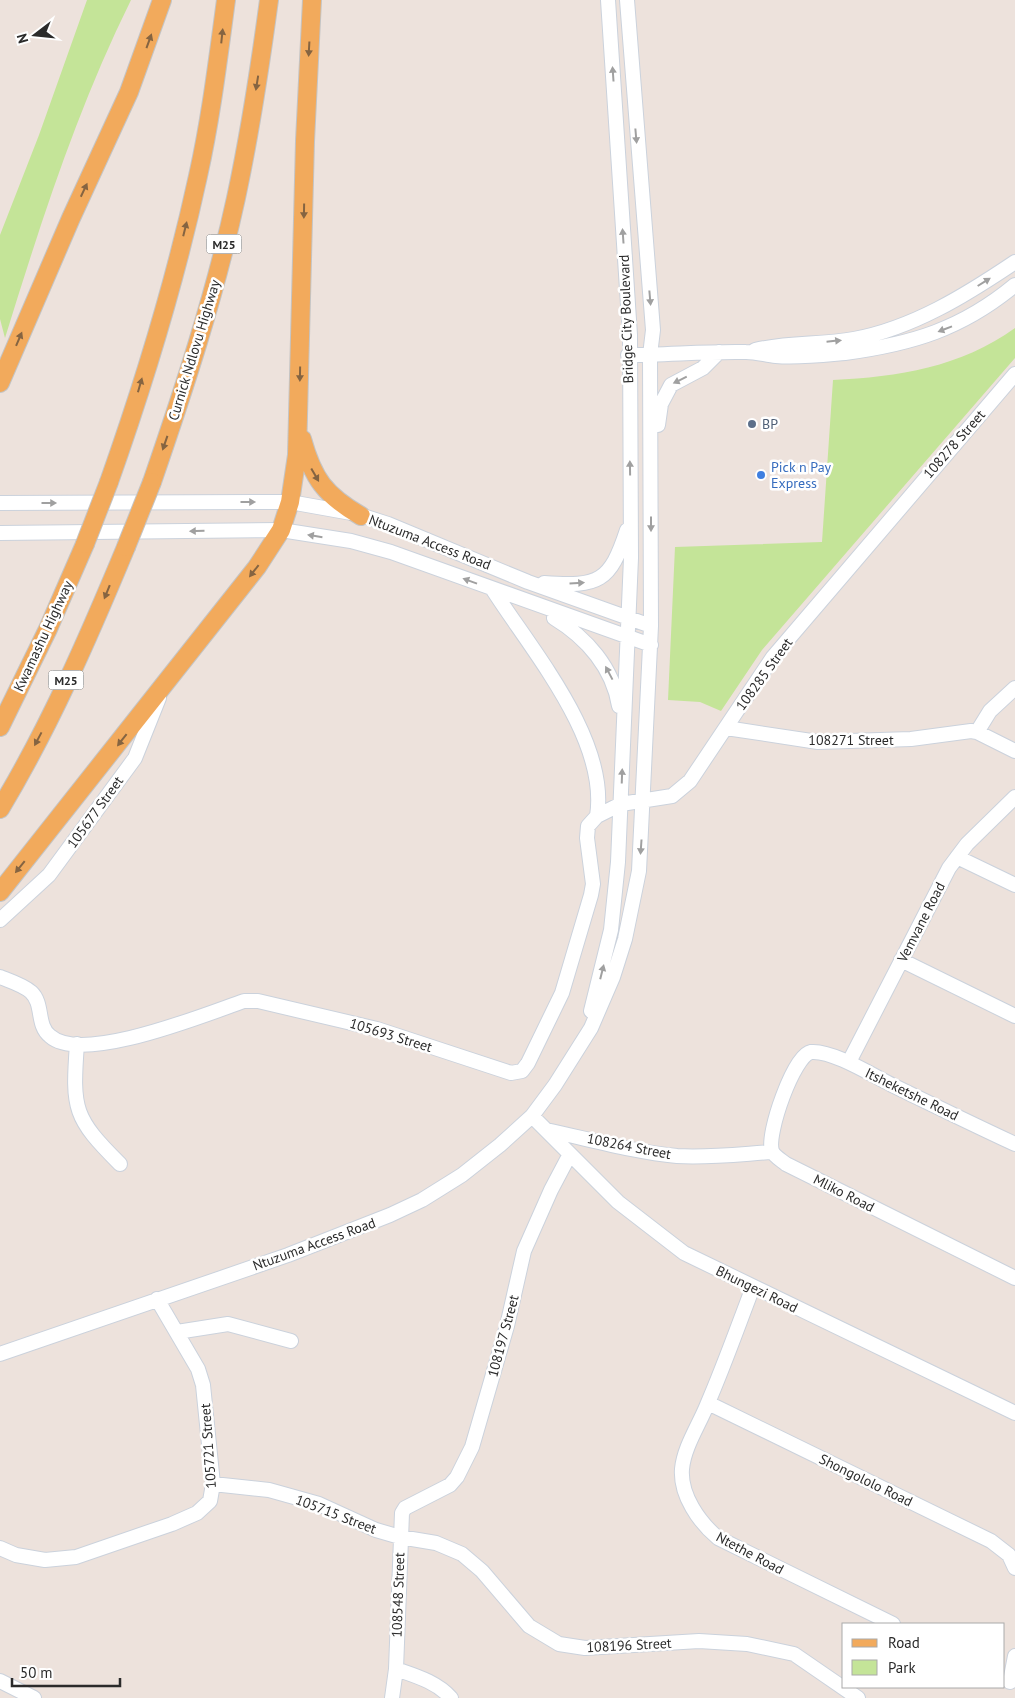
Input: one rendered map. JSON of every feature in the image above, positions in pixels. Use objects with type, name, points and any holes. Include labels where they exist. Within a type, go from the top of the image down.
[{"type":"main road","points":[[0,383],[70,218],[129,92],[162,0]]},
{"type":"main road","name":"Kwamashu Highway","points":[[0,727],[48,629],[85,544],[128,426],[174,271],[198,176],[212,110],[226,0]]},
{"type":"main road","name":"Curnick Ndlovu Highway","points":[[0,809],[45,724],[103,602],[152,482],[198,342],[231,218],[252,115],[269,0]]},
{"type":"main road","points":[[0,892],[257,568],[281,530],[290,502],[299,429],[305,141],[312,0]]},
{"type":"main road","points":[[299,429],[309,465],[323,488],[341,504],[361,516]]},
{"type":"street","name":"Bridge City Boulevard","points":[[608,0],[630,335],[628,355],[631,517],[627,638]]},
{"type":"street","name":"Bridge City Boulevard","points":[[627,0],[653,330],[650,355],[652,626]]},
{"type":"street","points":[[750,352],[786,343],[854,339],[892,328],[918,319],[950,303],[1015,262]]},
{"type":"street","points":[[628,355],[719,352],[750,352],[777,356],[831,354],[906,343],[960,324],[990,306],[1015,285]]},
{"type":"street","points":[[652,476],[661,404],[665,393],[678,380],[703,368],[719,352]]},
{"type":"street","name":"108278 Street","points":[[894,515],[1015,374]]},
{"type":"street","name":"Ntuzuma Access Road","points":[[0,503],[290,502],[361,516],[388,524],[528,582],[652,626],[639,871],[625,939],[613,976],[591,1028],[555,1085],[532,1116],[480,1162],[422,1200],[390,1216],[288,1255],[0,1354]]},
{"type":"street","name":"108285 Street","points":[[621,804],[644,798],[672,796],[684,787],[773,657],[894,515]]},
{"type":"street","points":[[528,582],[579,584],[604,575],[618,556],[631,517]]},
{"type":"street","name":"Ntuzuma Access Road","points":[[0,533],[281,530],[350,541],[391,552],[651,645]]},
{"type":"street","points":[[493,590],[549,673],[590,753],[598,783],[600,800],[597,816]]},
{"type":"street","points":[[533,604],[575,633],[609,672],[618,698],[624,737]]},
{"type":"street","name":"Ntuzuma Access Road","points":[[576,1051],[592,1006],[611,930],[621,804],[627,638]]},
{"type":"street","name":"105677 Street","points":[[0,920],[49,875],[135,758],[163,686]]},
{"type":"street","points":[[1015,688],[990,711],[977,732],[1015,751]]},
{"type":"street","name":"108271 Street","points":[[726,728],[818,742],[911,739],[977,732]]},
{"type":"street","name":"Vemvane Road","points":[[850,1062],[949,868],[966,844],[1015,797]]},
{"type":"street","points":[[597,816],[621,804]]},
{"type":"street","name":"105693 Street","points":[[0,977],[31,992],[39,1002],[42,1022],[49,1036],[55,1040],[77,1044],[108,1043],[137,1037],[244,1001],[258,1001],[376,1030],[511,1073],[522,1071],[528,1064],[562,994],[588,909],[593,884],[587,832],[592,821],[597,816]]},
{"type":"street","points":[[957,857],[1015,885]]},
{"type":"street","points":[[901,960],[1015,1016]]},
{"type":"street","points":[[77,1044],[76,1094],[80,1117],[89,1132],[120,1164]]},
{"type":"street","name":"Itsheketshe Road","points":[[772,1152],[772,1135],[777,1114],[796,1067],[806,1054],[818,1053],[850,1062],[1015,1144]]},
{"type":"street","name":"Bhungezi Road","points":[[532,1116],[618,1202],[664,1239],[684,1252],[1015,1413]]},
{"type":"street","name":"108264 Street","points":[[546,1130],[676,1156],[772,1152]]},
{"type":"street","name":"Mliko Road","points":[[772,1152],[786,1164],[1015,1278]]},
{"type":"street","name":"108197 Street","points":[[418,1501],[450,1484],[457,1476],[472,1447],[507,1326],[524,1251],[551,1190],[570,1154]]},
{"type":"street","name":"Ntethe Road","points":[[753,1287],[708,1403],[686,1452],[682,1468],[686,1492],[700,1521],[718,1538],[891,1623]]},
{"type":"street","name":"105721 Street","points":[[0,1548],[16,1555],[45,1560],[76,1557],[136,1537],[198,1513],[210,1502],[213,1484],[203,1385],[198,1369],[157,1299]]},
{"type":"street","points":[[177,1332],[228,1324],[291,1341]]},
{"type":"street","name":"Shongololo Road","points":[[708,1403],[991,1541],[1009,1555],[1015,1568]]},
{"type":"street","name":"105715 Street","points":[[213,1484],[270,1490],[319,1504],[376,1530],[400,1537]]},
{"type":"street","name":"108548 Street","points":[[392,1698],[396,1669],[400,1519],[405,1508],[418,1501]]},
{"type":"street","name":"108196 Street","points":[[400,1537],[436,1543],[462,1554],[482,1571],[529,1626],[559,1644],[585,1648],[699,1641],[747,1644],[794,1654],[842,1687]]},
{"type":"street","points":[[1010,1682],[1015,1656]]},
{"type":"street","points":[[396,1669],[421,1678],[445,1691],[451,1698]]},
{"type":"street","points":[[0,1681],[34,1698]]},
{"type":"street","name":"108196 Street","points":[[843,1688],[858,1698]]},
{"type":"green space","points":[[87,0],[131,0],[94,82],[61,166],[5,338],[0,319],[0,235],[39,135]]},
{"type":"green space","points":[[1015,328],[1015,358],[762,650],[721,711],[700,702],[668,700],[675,547],[822,542],[833,380],[905,373],[928,368],[973,352]]},
{"type":"place","name":"BP","points":[[752,424]]},
{"type":"place","name":"Pick n Pay Express","points":[[761,475]]}]
